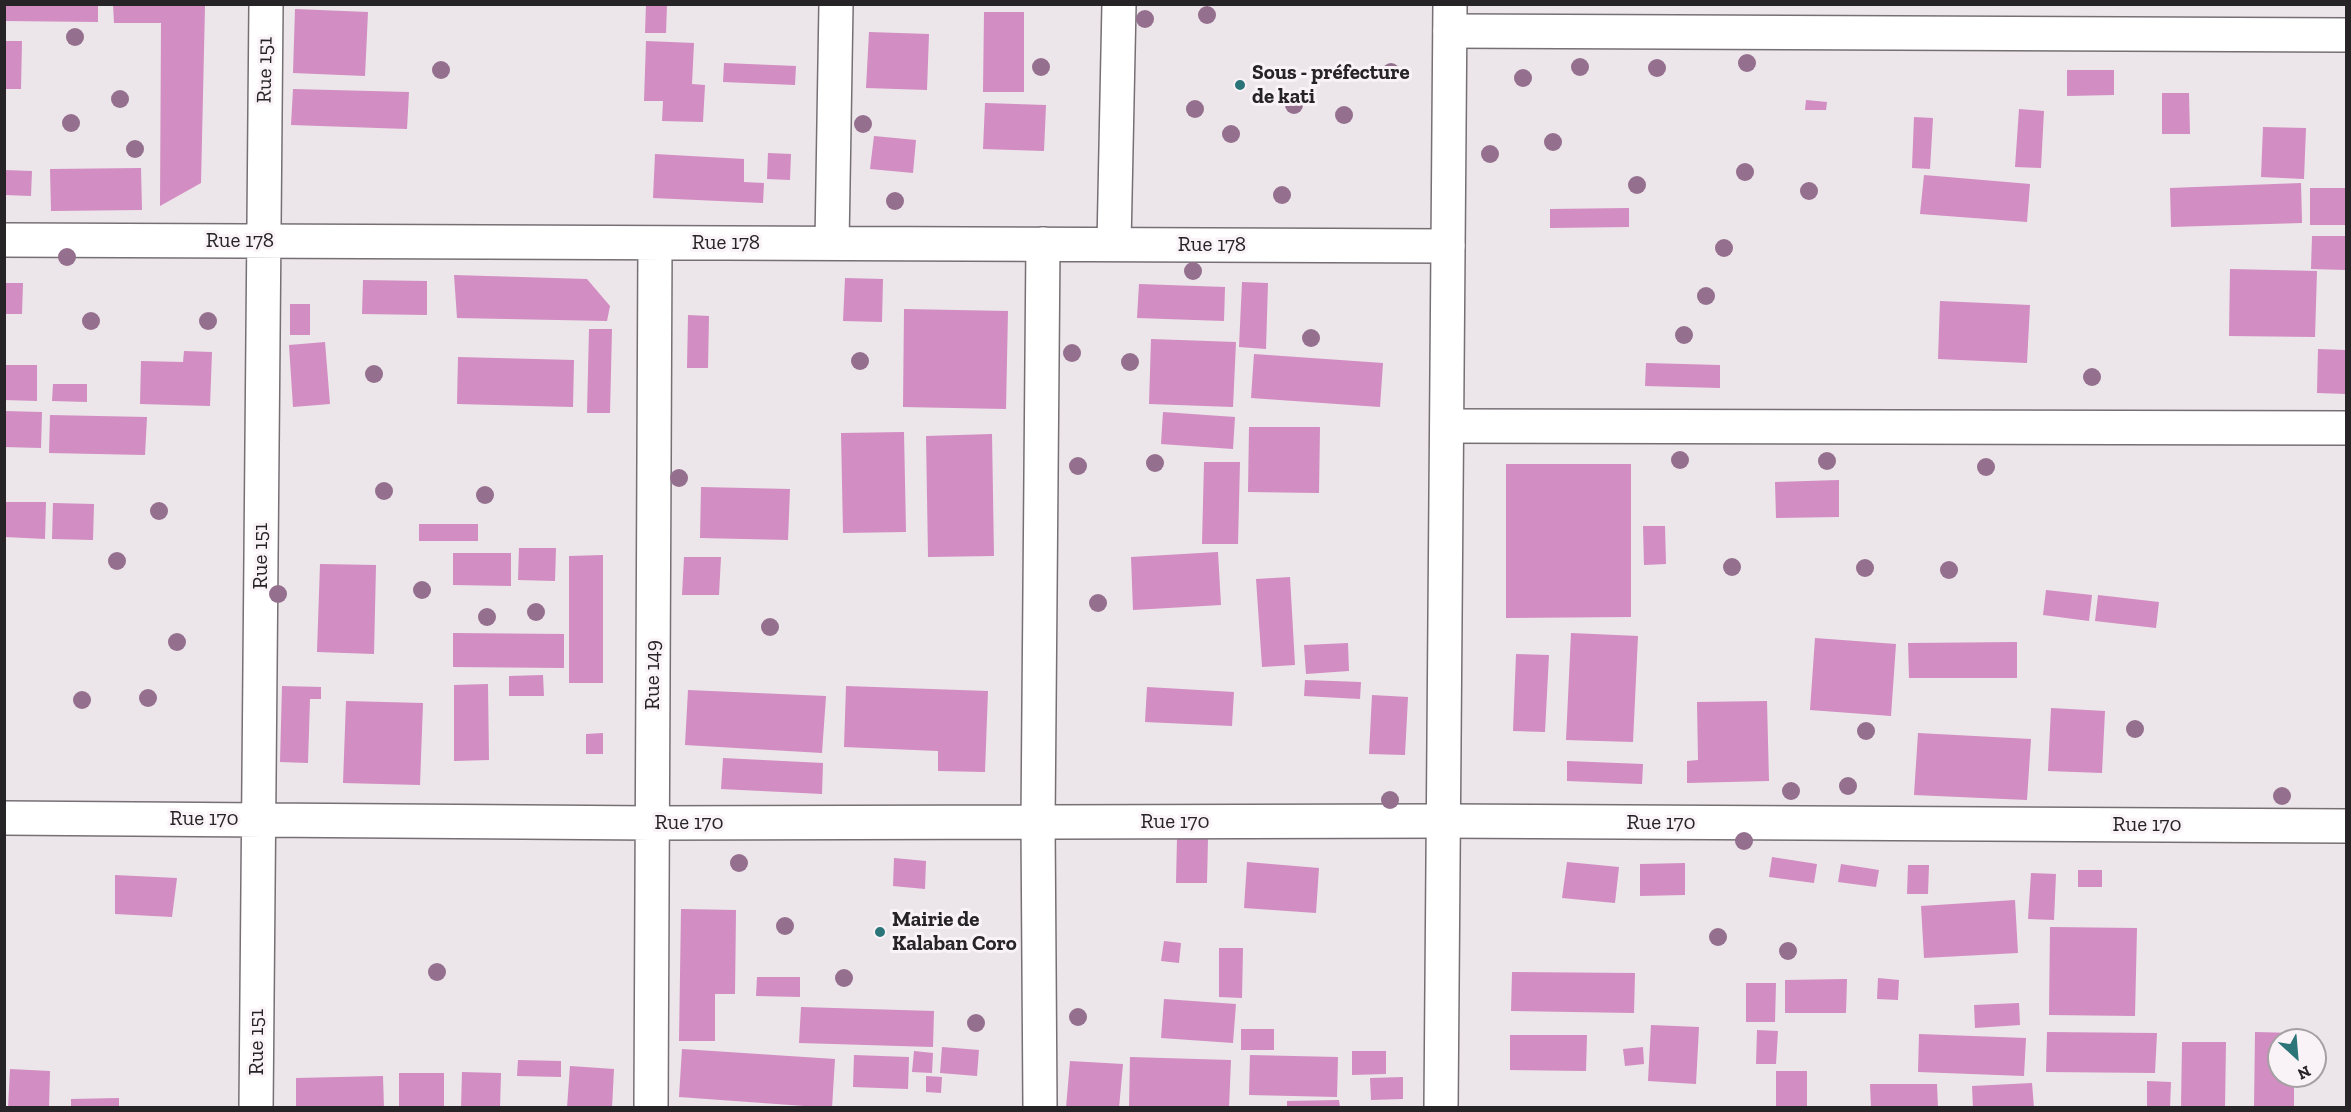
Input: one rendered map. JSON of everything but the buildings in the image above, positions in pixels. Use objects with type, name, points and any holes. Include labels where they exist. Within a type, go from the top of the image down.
[{"type":"street","name":"Rue 151","points":[[256,1107],[266,4]]},
{"type":"street","points":[[832,243],[836,4]]},
{"type":"street","points":[[1113,244],[1119,4]]},
{"type":"street","points":[[1441,1107],[1450,18],[2346,34]]},
{"type":"street","name":"Rue 178","points":[[4,240],[1448,246]]},
{"type":"street","name":"Rue 149","points":[[651,1107],[655,243]]},
{"type":"street","points":[[1040,1107],[1038,822],[1043,244]]},
{"type":"street","points":[[1447,426],[2346,428]]},
{"type":"street","name":"Rue 170","points":[[4,818],[652,824],[1443,821],[2346,826]]},
{"type":"place","name":"Sous - préfecture de kati","points":[[1240,85]]},
{"type":"place","name":"Mairie de Kalaban Coro","points":[[880,932]]}]
